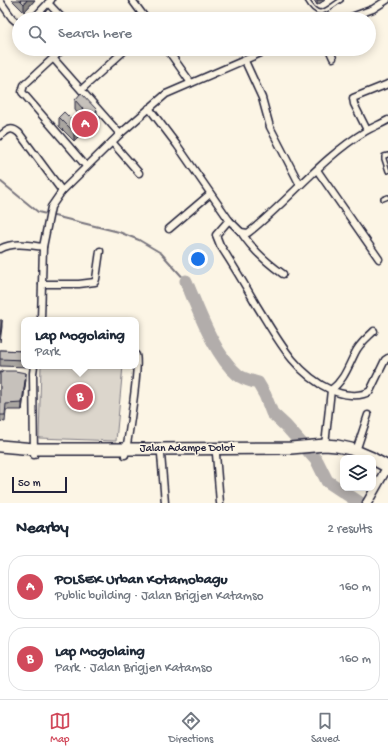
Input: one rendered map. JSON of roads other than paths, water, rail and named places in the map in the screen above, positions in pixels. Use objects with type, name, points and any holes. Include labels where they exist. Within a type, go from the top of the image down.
[{"type":"highway","name":"Jalan Adampe Dolot","points":[[0,446],[34,452]]},
{"type":"highway","name":"Jalan Adampe Dolot","points":[[126,452],[161,454],[216,454],[338,446],[356,454]]},
{"type":"highway","name":"Jalan Adampe Dolot","points":[[0,452],[292,450]]},
{"type":"highway","name":"Jalan Adampe Dolot","points":[[376,461],[387,470]]},
{"type":"highway","points":[[376,467],[387,470]]},
{"type":"street","points":[[132,0],[141,12]]},
{"type":"street","points":[[365,12],[373,9],[387,0]]},
{"type":"street","points":[[0,1],[12,18]]},
{"type":"street","points":[[40,12],[50,2],[58,12]]},
{"type":"street","points":[[82,89],[118,56]]},
{"type":"street","points":[[172,56],[191,83]]},
{"type":"street","points":[[41,317],[43,247],[51,207],[62,191],[120,134],[169,92],[255,56]]},
{"type":"street","points":[[86,166],[22,92],[24,85],[55,57],[120,134]]},
{"type":"street","points":[[245,61],[262,98],[270,127],[300,185]]},
{"type":"street","points":[[366,130],[354,104],[353,98],[387,84],[388,92]]},
{"type":"street","points":[[149,108],[177,145],[229,220],[241,232],[255,251],[266,262],[282,274]]},
{"type":"street","points":[[241,232],[248,233],[270,215],[300,185],[345,146],[366,130],[388,120]]},
{"type":"street","points":[[0,136],[10,128],[19,133],[62,191]]},
{"type":"street","points":[[112,142],[139,173]]},
{"type":"street","points":[[317,170],[379,259]]},
{"type":"street","points":[[169,229],[210,194]]},
{"type":"street","points":[[229,220],[216,235],[220,246],[284,350],[303,371],[319,384],[340,394],[362,395],[367,394],[370,391],[385,360],[388,358]]},
{"type":"street","points":[[0,249],[6,246],[20,244],[43,247]]},
{"type":"street","points":[[42,284],[79,284],[94,282],[100,251]]},
{"type":"street","points":[[318,448],[331,390],[342,379],[360,345],[374,331]]},
{"type":"street","points":[[32,369],[29,373],[34,452]]},
{"type":"street","points":[[126,452],[136,369]]},
{"type":"street","points":[[356,454],[368,415]]},
{"type":"street","points":[[161,454],[164,503]]},
{"type":"street","points":[[216,454],[220,503]]},
{"type":"street","points":[[369,500],[387,470]]},
{"type":"lane","points":[[308,0],[312,9],[316,12],[321,12],[341,0]]},
{"type":"lane","points":[[388,154],[384,156],[384,159],[388,171]]},
{"type":"lane","points":[[383,199],[388,197]]},
{"type":"waterway","points":[[0,181],[38,212],[119,232],[139,240],[161,253],[186,281]]},
{"type":"waterway","points":[[186,281],[201,318],[221,356],[238,375],[258,383],[265,395],[272,413],[286,426],[317,461],[327,481],[360,503]]},
{"type":"place","name":"POLSEK Urban Kotamobagu","points":[[85,124]]},
{"type":"place","name":"Lap Mogolaing","points":[[80,397]]}]
